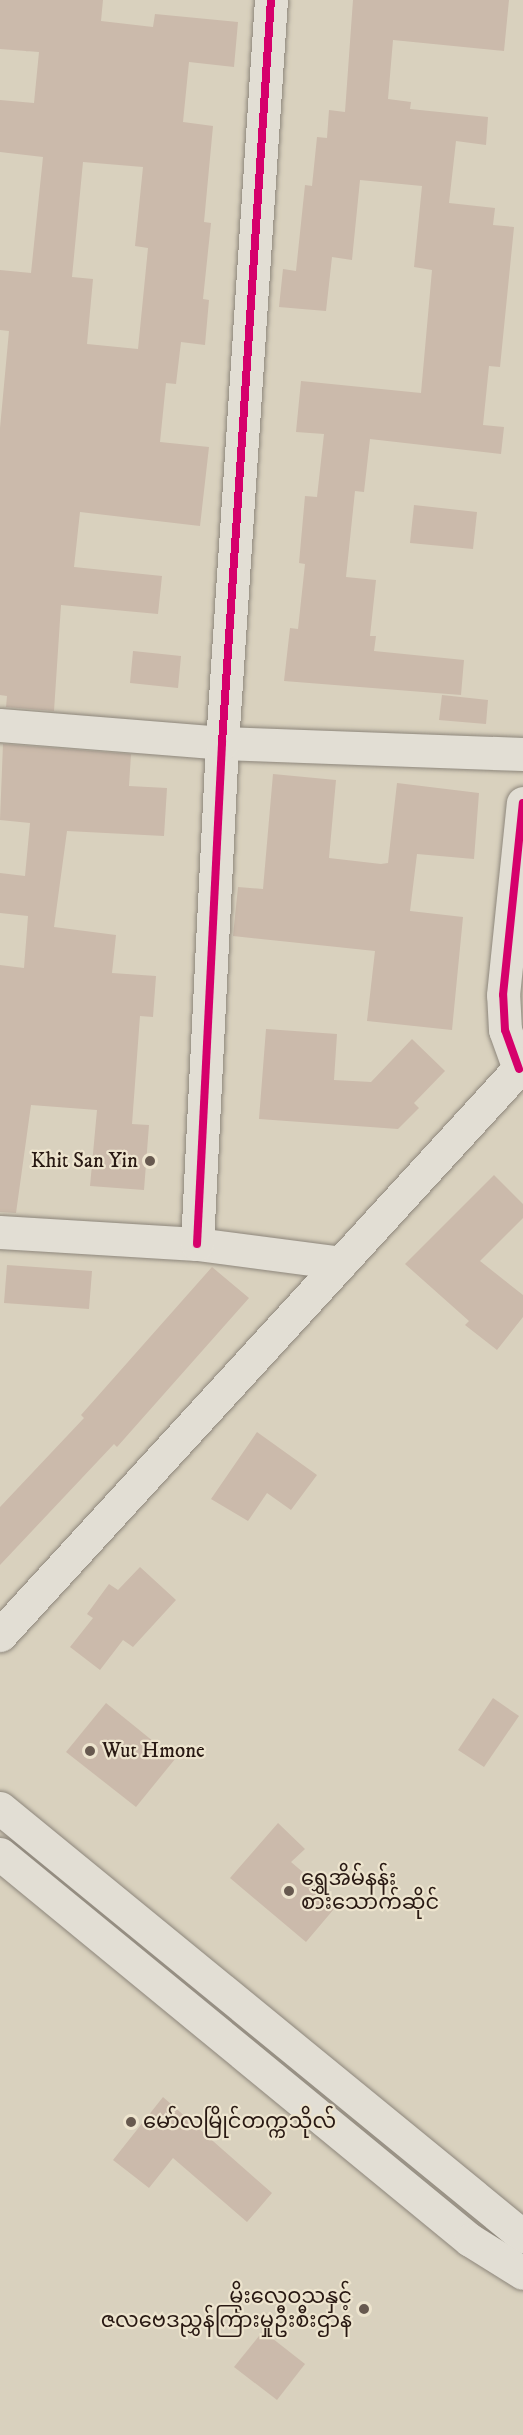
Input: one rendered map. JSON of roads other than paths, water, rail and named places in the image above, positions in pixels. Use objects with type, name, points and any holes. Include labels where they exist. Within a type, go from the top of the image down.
[{"type":"street","points":[[197,1244],[222,742],[271,0]]},
{"type":"street","points":[[0,724],[222,742],[523,754]]},
{"type":"street","points":[[0,1635],[521,1067],[505,1030],[503,995],[523,803]]},
{"type":"street","points":[[0,1232],[197,1244],[341,1263]]},
{"type":"street","points":[[0,1808],[523,2236]]},
{"type":"street","points":[[0,1854],[470,2240],[523,2273]]},
{"type":"place","name":"Khit San Yin","points":[[150,1161]]},
{"type":"place","name":"Wut Hmone","points":[[90,1751]]},
{"type":"place","name":"ရွှေအိမ်နန်း စားသောက်ဆိုင်","points":[[289,1891]]},
{"type":"place","name":"မော်လမြိုင်တက္ကသိုလ်","points":[[131,2122]]},
{"type":"place","name":"မိုးလေဝသနှင့် ဇလဗေဒညွှန်ကြားမှုဦးစီးဌာန","points":[[364,2309]]}]
